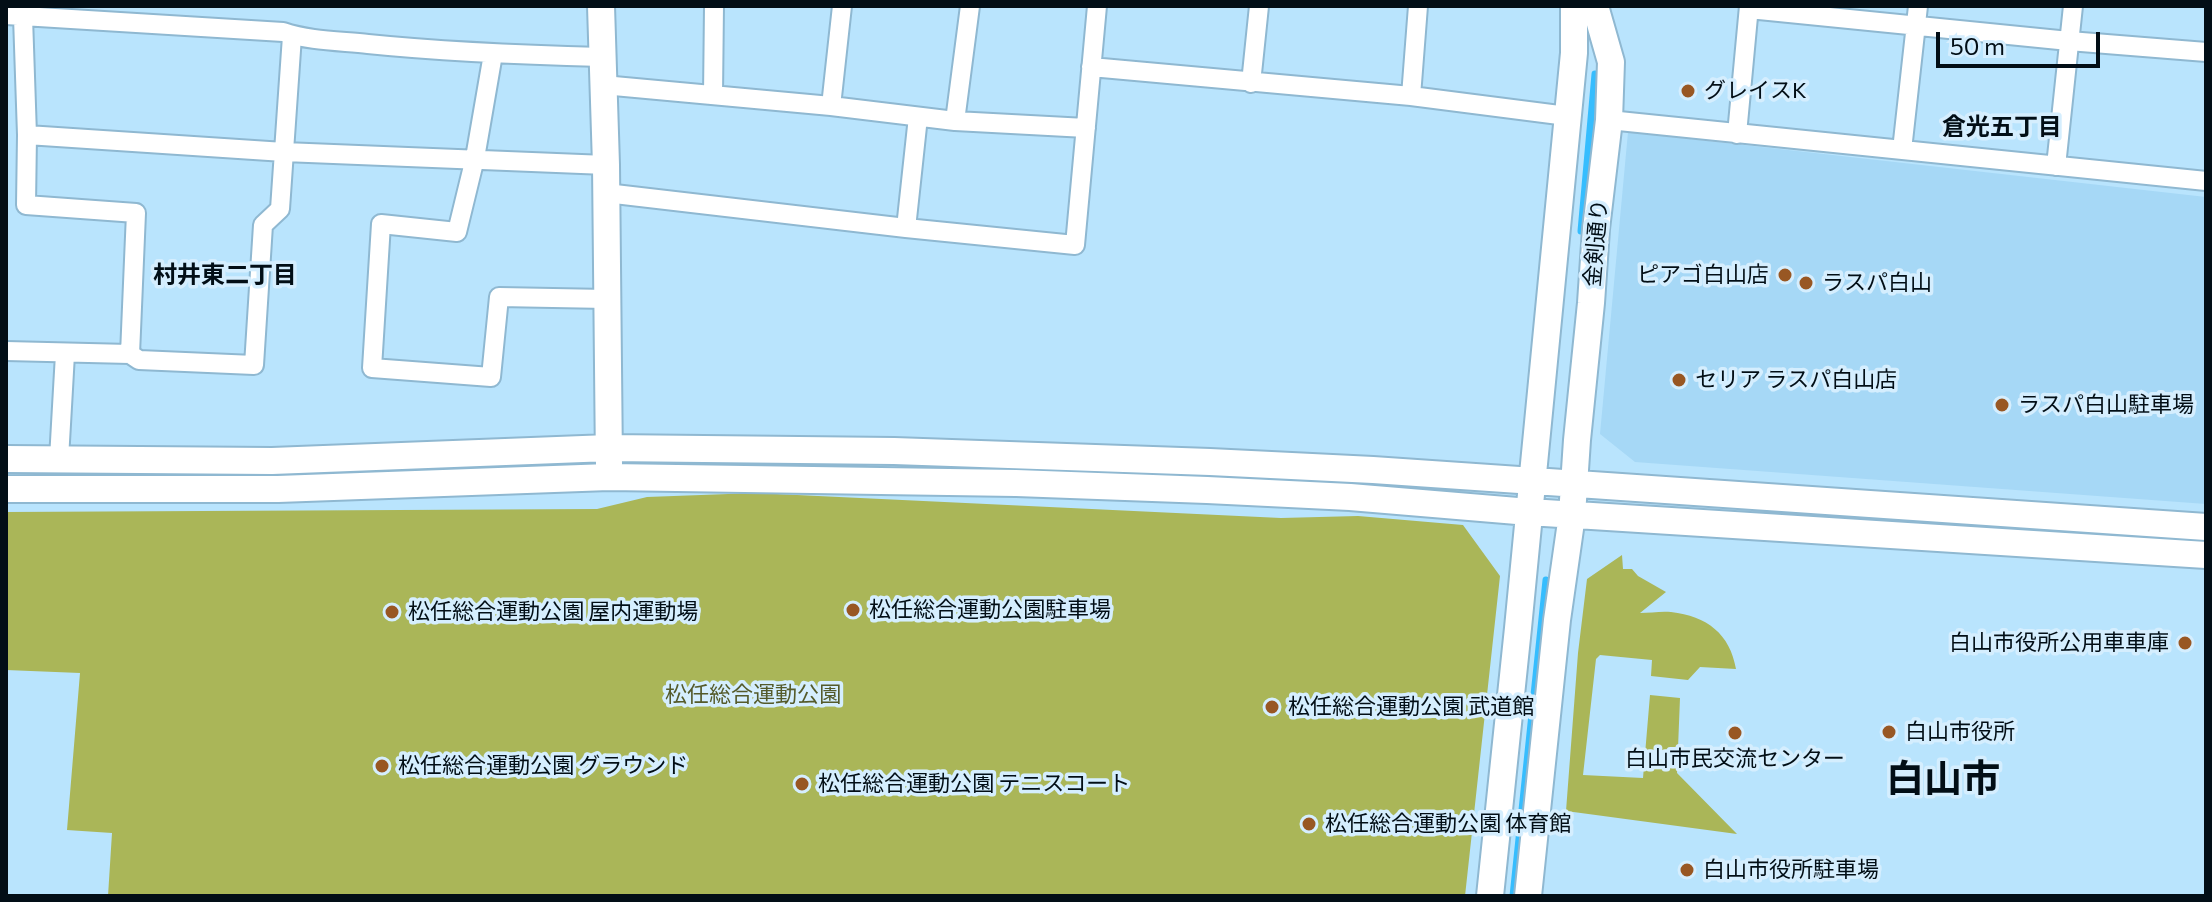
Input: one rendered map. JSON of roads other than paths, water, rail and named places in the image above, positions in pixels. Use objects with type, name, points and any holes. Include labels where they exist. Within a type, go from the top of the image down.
[{"type":"street","points":[[601,6],[609,477]]},
{"type":"street","points":[[713,95],[714,6]]},
{"type":"street","points":[[831,106],[842,6]]},
{"type":"street","points":[[955,121],[970,6]]},
{"type":"street","points":[[606,193],[1075,245],[1097,6]]},
{"type":"street","points":[[1251,83],[1259,6]]},
{"type":"street","points":[[1411,96],[1418,6]]},
{"type":"street","name":"金剣通り","points":[[1490,896],[1574,53],[1574,6]]},
{"type":"street","name":"金剣通り","points":[[1528,896],[1557,620],[1572,515],[1596,229],[1609,120],[1611,62],[1595,6]]},
{"type":"street","points":[[1902,150],[1918,6]]},
{"type":"street","points":[[2056,166],[2073,6]]},
{"type":"street","points":[[1737,134],[1749,8],[2206,52]]},
{"type":"street","points":[[130,354],[136,213],[26,205],[27,135],[14,16],[283,32],[292,36],[493,54],[602,57]]},
{"type":"street","points":[[6,351],[130,354],[139,360],[254,365],[263,225],[280,209],[292,36]]},
{"type":"street","points":[[493,54],[475,158],[457,232],[381,224],[372,368],[491,377],[499,297],[607,299]]},
{"type":"street","points":[[1091,67],[1411,96],[1567,116]]},
{"type":"street","points":[[603,85],[955,121],[1086,128]]},
{"type":"street","points":[[906,228],[918,117]]},
{"type":"street","points":[[1609,120],[2206,181]]},
{"type":"street","points":[[27,135],[284,152],[606,165]]},
{"type":"street","points":[[59,459],[65,354]]},
{"type":"street","points":[[6,459],[272,461],[609,448],[894,451],[1210,462],[1532,480],[2206,527]]},
{"type":"street","points":[[6,489],[278,489],[609,477],[1016,483],[1350,497],[1572,515],[2206,555]]},
{"type":"waterway","points":[[1581,231],[1595,74]]},
{"type":"waterway","points":[[1513,896],[1546,580]]},
{"type":"place","name":"グレイスK","points":[[1688,91]]},
{"type":"place","name":"ピアゴ白山店","points":[[1785,275]]},
{"type":"place","name":"ラスパ白山","points":[[1806,283]]},
{"type":"place","name":"セリア ラスパ白山店","points":[[1679,380]]},
{"type":"place","name":"ラスパ白山駐車場","points":[[2002,405]]},
{"type":"place","name":"松任総合運動公園駐車場","points":[[853,610]]},
{"type":"place","name":"松任総合運動公園 屋内運動場","points":[[392,612]]},
{"type":"place","name":"白山市役所公用車車庫","points":[[2185,643]]},
{"type":"place","name":"松任総合運動公園 武道館","points":[[1272,707]]},
{"type":"place","name":"白山市役所","points":[[1889,732]]},
{"type":"place","name":"白山市民交流センター","points":[[1735,733]]},
{"type":"place","name":"松任総合運動公園 グラウンド","points":[[382,766]]},
{"type":"place","name":"松任総合運動公園 テニスコート","points":[[802,784]]},
{"type":"place","name":"松任総合運動公園 体育館","points":[[1309,824]]},
{"type":"place","name":"白山市役所駐車場","points":[[1687,870]]},
{"type":"district","name":"倉光五丁目","points":[[2002,127]]},
{"type":"district","name":"村井東二丁目","points":[[225,275]]},
{"type":"district","name":"白山市","points":[[1943,779]]},
{"type":"park label","name":"松任総合運動公園","points":[[753,695]]}]
